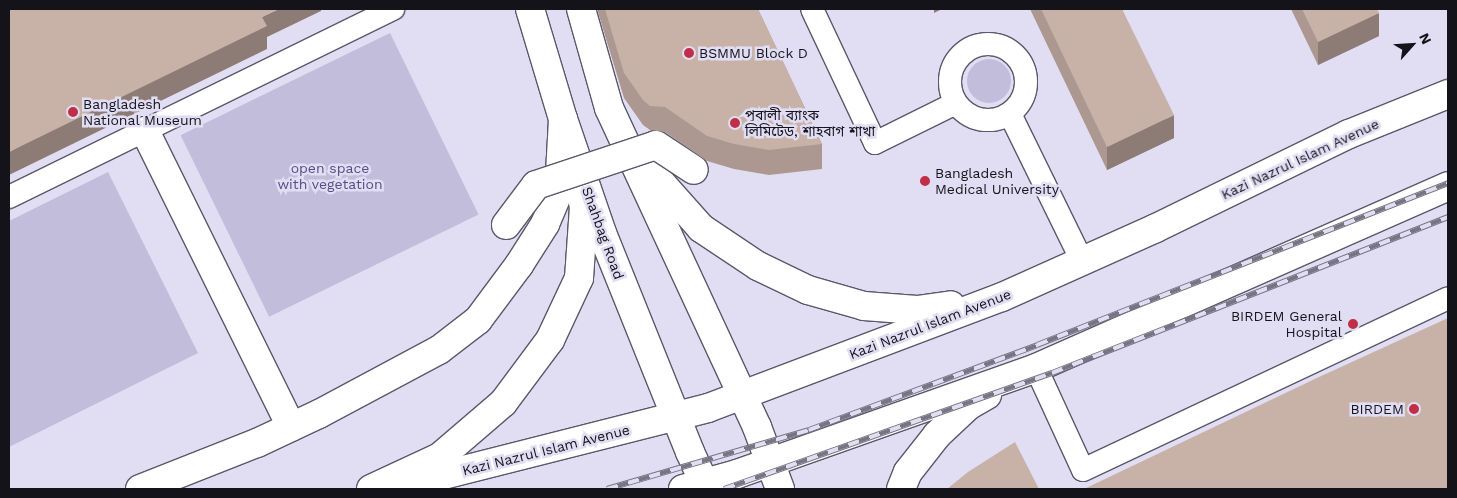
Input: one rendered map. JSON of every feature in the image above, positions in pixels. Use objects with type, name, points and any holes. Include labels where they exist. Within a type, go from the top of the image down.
[{"type":"main road","name":"Shahbag Road","points":[[530,9],[563,119],[602,233],[690,452]]},
{"type":"main road","points":[[581,9],[609,108],[757,427],[780,489]]},
{"type":"main road","name":"Kazi Nazrul Islam Avenue","points":[[389,489],[676,417],[743,396],[1002,296],[1082,262],[1349,134],[1448,94]]},
{"type":"main road","points":[[609,108],[662,184],[701,228],[758,266],[808,290],[864,306],[917,310],[1002,296]]},
{"type":"main road","points":[[140,489],[257,443],[291,427],[439,350],[478,320],[519,265],[545,224],[558,191],[563,119]]},
{"type":"main road","points":[[371,489],[440,457],[503,403],[550,340],[579,278],[584,207],[563,119]]},
{"type":"main road","points":[[144,131],[291,427]]},
{"type":"main road","points":[[506,225],[536,185],[656,145],[694,170]]},
{"type":"main road","points":[[690,452],[704,471],[714,476],[737,474],[754,460],[759,450],[760,438],[757,427],[742,410],[732,406],[720,405],[708,408],[693,422],[689,432],[690,452],[698,487],[737,474],[1036,368],[1448,186]]},
{"type":"main road","points":[[901,489],[908,472],[937,435],[968,406],[1036,368]]},
{"type":"lane","points":[[9,197],[392,9]]},
{"type":"lane","points":[[812,9],[874,143],[956,103]]},
{"type":"lane","points":[[994,43],[1007,48],[1017,56],[1024,68],[1025,94],[1018,106],[1010,114],[999,119],[986,121],[974,118],[964,112],[956,103],[950,92],[949,79],[952,67],[958,57],[968,48],[994,43]]},
{"type":"lane","points":[[1010,114],[1082,262]]},
{"type":"lane","points":[[1036,368],[1083,470],[1448,298]]},
{"type":"green space","name":"open space with vegetation","points":[[390,33],[479,215],[269,317],[181,135]]},
{"type":"green space","points":[[989,59],[1001,63],[1007,69],[1011,81],[1007,93],[1001,99],[989,103],[977,99],[971,93],[967,81],[971,69],[977,63]]},
{"type":"green space","points":[[108,172],[198,353],[9,447],[9,221]]},
{"type":"building","name":"Bangladesh National Museum","points":[[9,9],[279,9],[262,17],[267,26],[9,152]]},
{"type":"building","name":"BSMMU Block D","points":[[605,9],[758,9],[822,144],[769,150],[734,144],[707,136],[665,107],[650,106],[643,100],[624,73]]},
{"type":"building","points":[[1041,9],[1122,9],[1174,115],[1107,147]]},
{"type":"building","points":[[1302,9],[1377,9],[1379,13],[1318,42]]},
{"type":"building","points":[[1448,318],[1448,489],[1084,489],[1319,377]]},
{"type":"building","points":[[1015,442],[1039,489],[947,489],[968,472]]},
{"type":"railway","points":[[607,489],[809,430],[1037,345],[1448,183]]},
{"type":"railway","points":[[724,489],[1052,373],[1448,217]]},
{"type":"place","name":"BSMMU Block D","points":[[689,53]]},
{"type":"place","name":"Bangladesh National Museum","points":[[73,112]]},
{"type":"place","name":"পূবালী ব্যাংক লিমিটেড, শাহবাগ শাখা","points":[[735,123]]},
{"type":"place","name":"Bangladesh Medical University","points":[[925,181]]},
{"type":"place","name":"BIRDEM General Hospital","points":[[1353,324]]},
{"type":"place","name":"BIRDEM","points":[[1414,409]]}]
